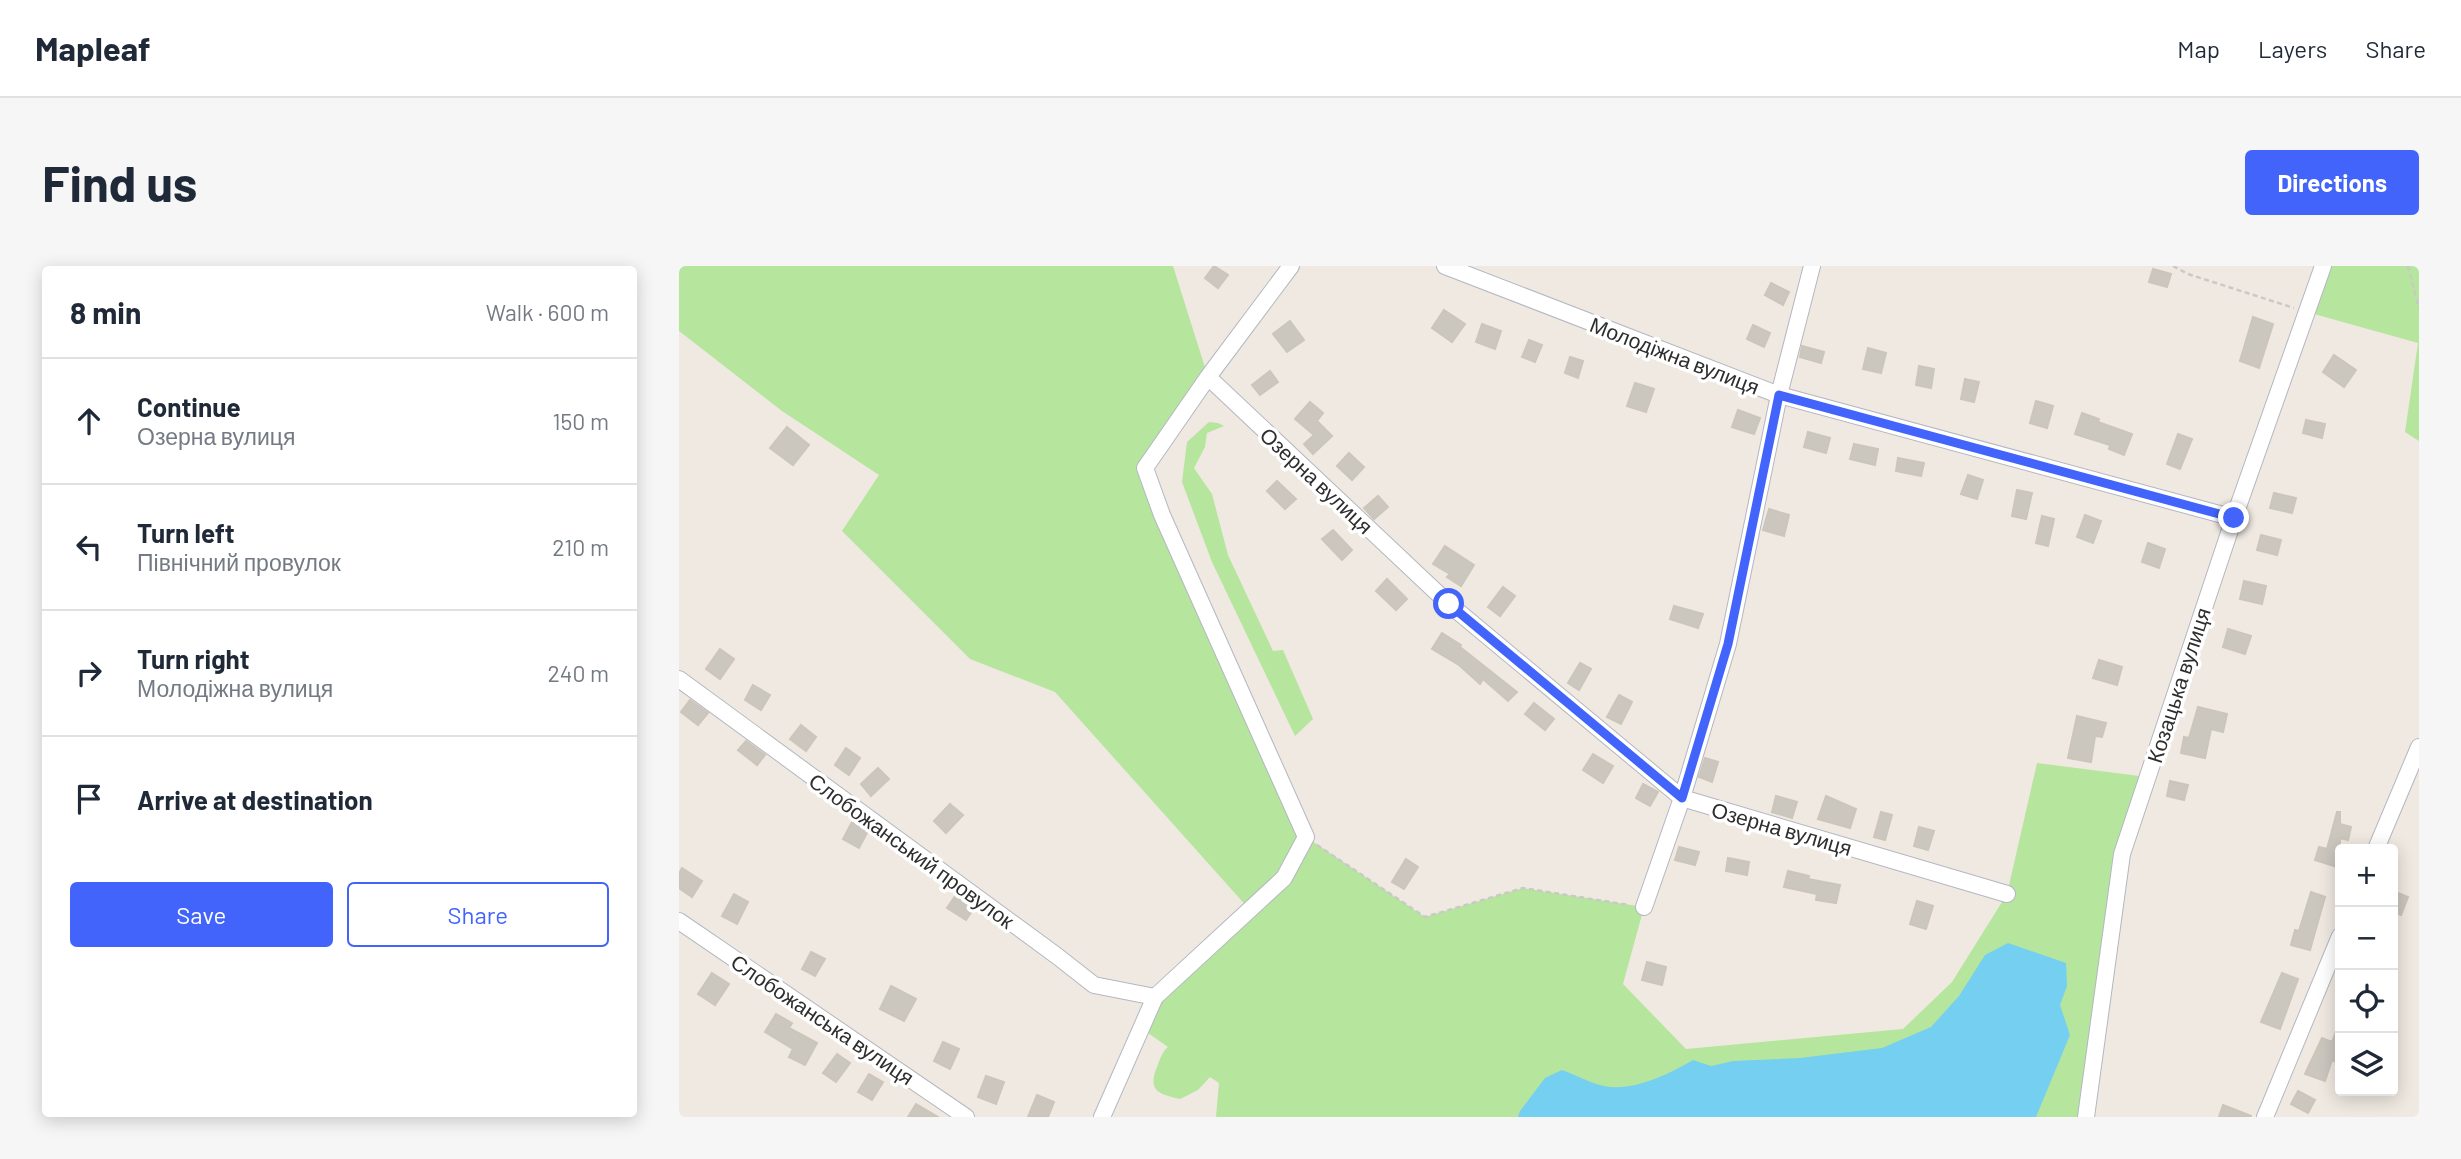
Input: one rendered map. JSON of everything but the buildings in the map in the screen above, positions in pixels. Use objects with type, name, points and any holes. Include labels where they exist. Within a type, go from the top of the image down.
[{"type":"street","points":[[1102,1117],[1155,997],[1284,878],[1305,837],[1162,515],[1145,468],[1208,377],[1291,266]]},
{"type":"street","name":"Молодіжна вулиця","points":[[1444,266],[1779,395],[2234,518]]},
{"type":"street","points":[[1644,907],[1682,798],[1728,644],[1779,395],[1812,266]]},
{"type":"street","name":"Козацька вулиця","points":[[2085,1117],[2122,853],[2234,518],[2323,266]]},
{"type":"street","name":"Озерна вулиця","points":[[1208,377],[1449,604],[1682,798],[2007,894]]},
{"type":"street","name":"Слобожанський провулок","points":[[679,679],[1094,985],[1155,997]]},
{"type":"street","points":[[2379,844],[2419,747]]},
{"type":"street","name":"Слобожанська вулиця","points":[[679,921],[966,1117]]},
{"type":"street","points":[[2265,1117],[2335,948]]},
{"type":"path","points":[[2173,266],[2188,274],[2307,312]]},
{"type":"path","points":[[2408,266],[2419,309]]},
{"type":"path","points":[[1305,837],[1425,917],[1524,888],[1644,907]]},
{"type":"green space","points":[[679,266],[1173,266],[1208,377],[1145,468],[1306,837],[1425,917],[1523,888],[1644,907],[1623,984],[1686,1049],[1903,1029],[1952,982],[2007,894],[2037,763],[2147,777],[2122,854],[2086,1117],[1216,1117],[1219,1083],[1210,1077],[1198,1090],[1180,1099],[1161,1093],[1153,1081],[1161,1056],[1168,1047],[1141,1028],[1155,997],[1249,909],[1055,692],[970,659],[842,531],[879,475],[782,411],[679,331]]},
{"type":"green space","points":[[2323,266],[2419,266],[2419,441],[2405,432],[2418,343],[2307,312]]},
{"type":"green space","points":[[1209,422],[1224,426],[1207,433],[1205,447],[1194,468],[1212,494],[1228,555],[1273,651],[1283,650],[1313,719],[1295,736],[1212,562],[1182,482],[1187,442]]},
{"type":"water","points":[[2008,943],[2066,963],[2067,986],[2060,1005],[2070,1035],[2036,1117],[1518,1117],[1545,1078],[1562,1070],[1588,1081],[1615,1087],[1639,1084],[1693,1060],[1711,1066],[1733,1061],[1800,1058],[1882,1048],[1931,1027],[1959,996],[1985,955]]},
{"type":"route","points":[[1449,604],[1682,798],[1728,644],[1779,395],[2234,518]]}]
